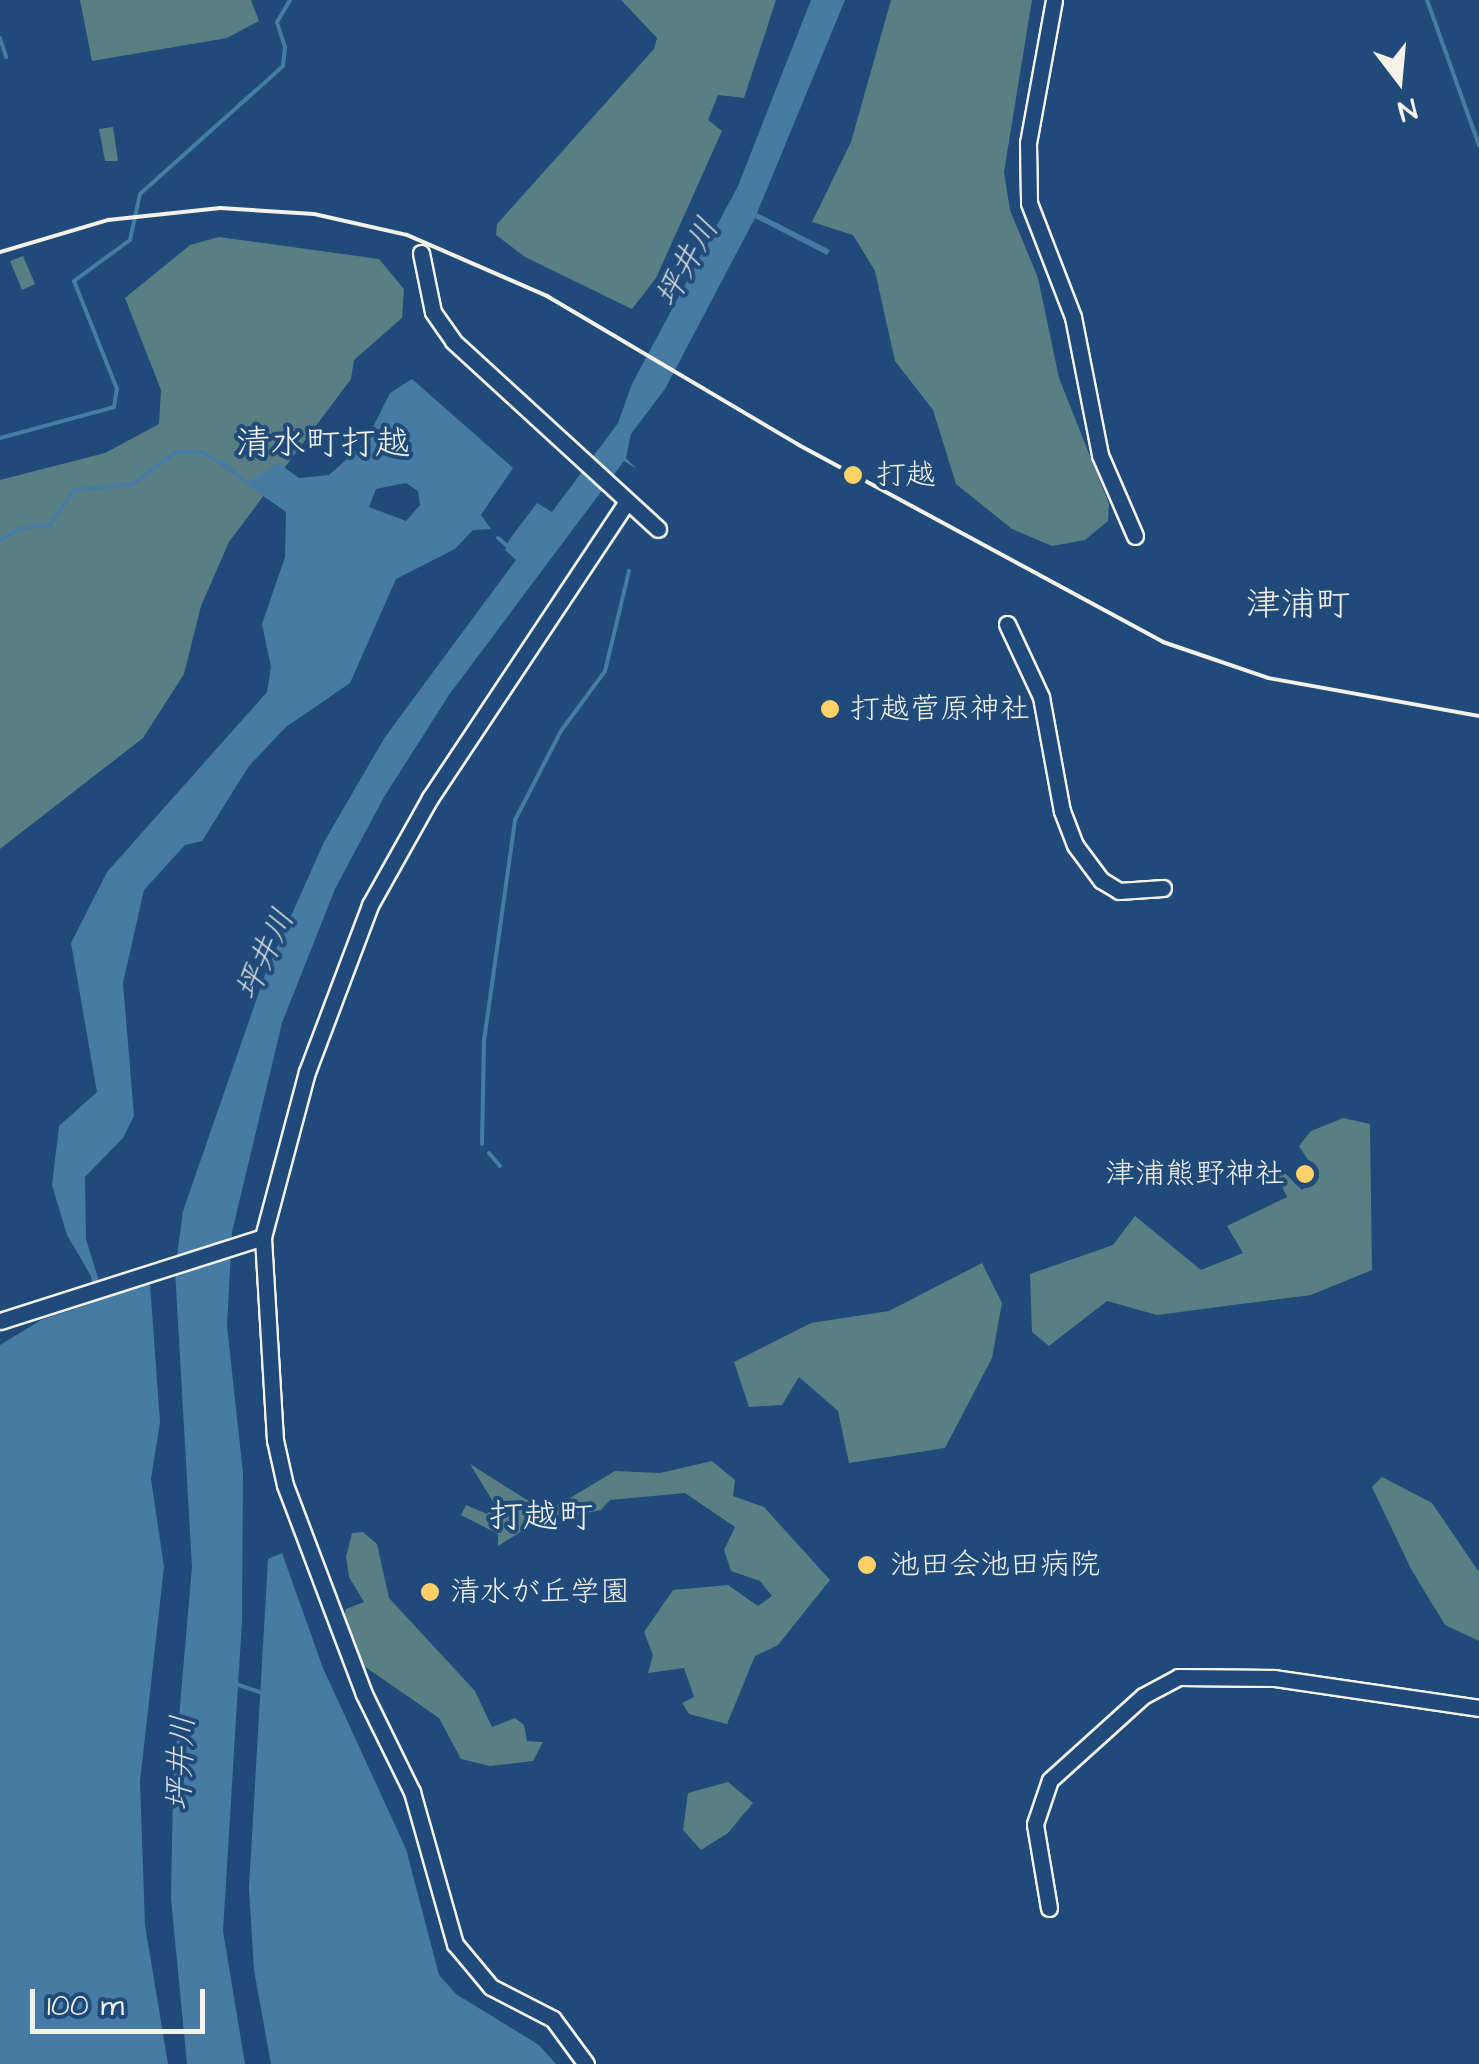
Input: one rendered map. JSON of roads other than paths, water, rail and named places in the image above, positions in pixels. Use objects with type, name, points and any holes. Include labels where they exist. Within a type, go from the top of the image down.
[{"type":"street","points":[[1054,0],[1028,143],[1029,204],[1073,317],[1100,455],[1136,536]]},
{"type":"street","points":[[421,252],[433,312],[453,341],[658,529]]},
{"type":"street","points":[[586,2064],[553,2020],[492,1987],[455,1944],[412,1792],[364,1694],[284,1486],[275,1440],[263,1237],[307,1072],[370,905],[430,798],[624,499]]},
{"type":"street","points":[[1008,624],[1041,697],[1062,812],[1075,845],[1101,880],[1119,891],[1163,888]]},
{"type":"street","points":[[0,1321],[32,1306],[263,1237]]},
{"type":"street","points":[[1048,1908],[1035,1824],[1050,1780],[1143,1696],[1178,1677],[1274,1678],[1479,1708]]},
{"type":"water","name":"坪井川","points":[[811,0],[845,0],[757,213],[830,250],[827,255],[755,218],[665,389],[631,434],[626,458],[637,469],[624,461],[449,695],[384,797],[335,889],[282,1023],[232,1232],[227,1326],[243,1473],[242,1621],[223,1931],[245,2064],[187,2064],[171,1899],[173,1786],[192,1567],[175,1270],[183,1211],[266,972],[324,842],[385,737],[516,560],[505,550],[509,540],[537,503],[552,512],[618,423],[632,384],[738,186]]},
{"type":"water","points":[[412,379],[513,468],[481,515],[491,529],[473,530],[455,549],[396,579],[350,683],[286,727],[249,766],[202,841],[185,845],[144,890],[123,983],[134,1116],[123,1138],[85,1177],[86,1239],[104,1298],[150,1284],[160,1422],[151,1479],[164,1567],[140,1782],[145,1925],[168,2064],[0,2064],[0,1345],[41,1320],[95,1302],[91,1276],[67,1235],[52,1185],[59,1126],[97,1092],[71,943],[107,872],[267,692],[271,667],[262,624],[285,557],[286,512],[218,464],[222,459],[248,482],[278,463],[299,478],[329,475],[365,443],[390,393]],"holes":[[[406,483],[418,491],[420,505],[406,521],[369,507],[376,489]]]},
{"type":"water","points":[[282,1553],[323,1668],[406,1849],[439,1975],[456,1994],[539,2045],[556,2064],[271,2064],[254,1970],[249,1888],[268,1559]]},
{"type":"waterway","points":[[0,438],[114,407],[117,389],[74,281],[130,240],[140,194],[283,66],[285,47],[277,22],[290,0]]},
{"type":"waterway","points":[[1427,0],[1479,145]]},
{"type":"waterway","points":[[0,38],[6,57]]},
{"type":"waterway","points":[[0,540],[22,528],[50,525],[74,490],[133,484],[176,452],[202,452],[221,464]]},
{"type":"waterway","points":[[498,538],[510,548]]},
{"type":"waterway","points":[[482,1144],[484,1041],[515,820],[561,731],[605,671],[629,571]]},
{"type":"waterway","points":[[489,1153],[500,1166]]},
{"type":"waterway","points":[[236,1684],[265,1694]]},
{"type":"railway","points":[[0,252],[108,220],[220,208],[314,214],[407,235],[547,296],[797,444],[1163,642],[1268,678],[1479,716]]},
{"type":"place","name":"打越","points":[[853,475]]},
{"type":"place","name":"打越菅原神社","points":[[830,709]]},
{"type":"place","name":"津浦熊野神社","points":[[1305,1174]]},
{"type":"place","name":"池田会池田病院","points":[[867,1565]]},
{"type":"place","name":"清水が丘学園","points":[[430,1592]]},
{"type":"district","name":"清水町打越","points":[[323,444]]},
{"type":"district","name":"津浦町","points":[[1298,605]]},
{"type":"district","name":"打越町","points":[[541,1517]]}]
